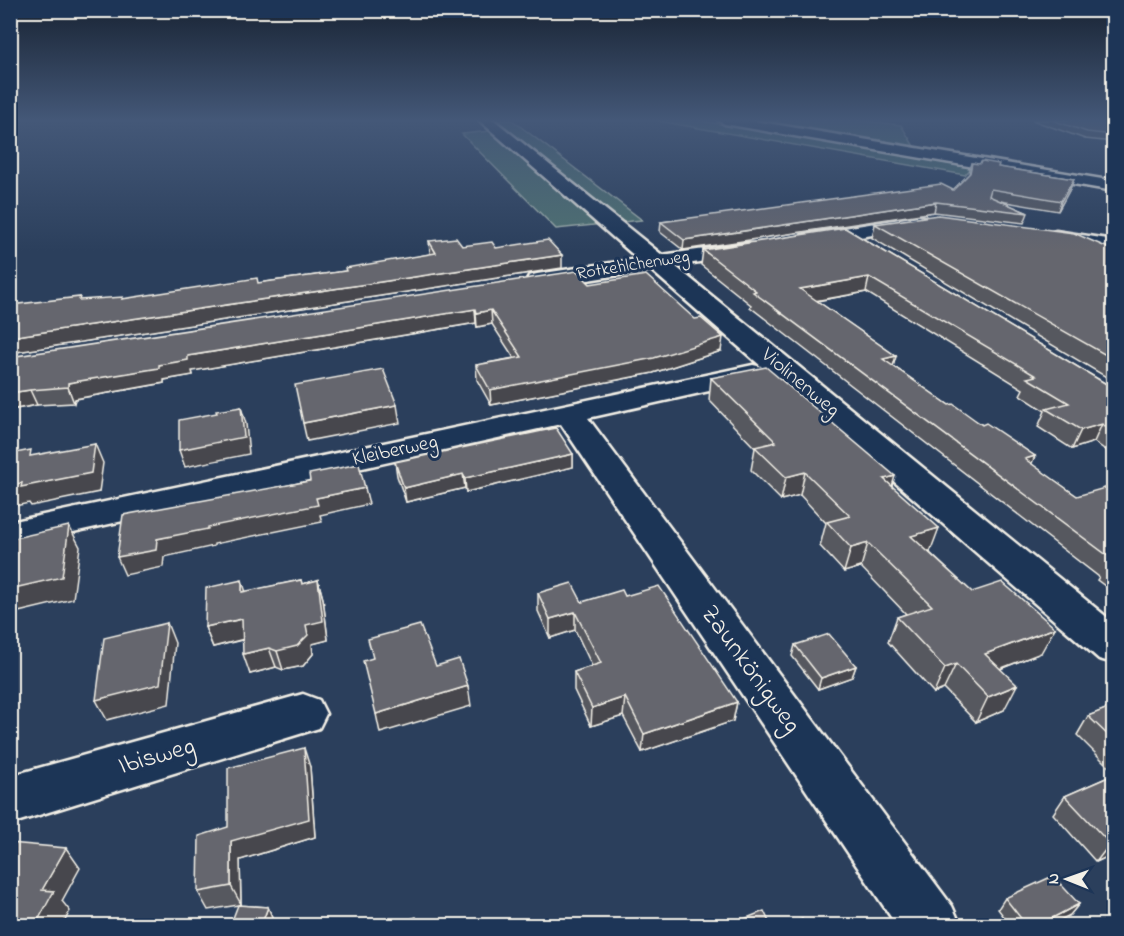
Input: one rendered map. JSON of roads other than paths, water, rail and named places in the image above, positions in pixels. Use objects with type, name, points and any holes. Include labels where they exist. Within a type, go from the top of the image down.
[{"type":"street","name":"Violinenweg","points":[[539,164],[1113,647]]},
{"type":"street","points":[[982,164],[1113,186]]},
{"type":"street","points":[[787,243],[934,220],[944,221]]},
{"type":"street","points":[[1032,233],[1113,246]]},
{"type":"street","points":[[846,234],[876,252]]},
{"type":"street","name":"Rotkehlchenweg","points":[[516,284],[763,246]]},
{"type":"street","name":"Kleiberweg","points":[[10,534],[780,367]]},
{"type":"street","name":"Zaunkönigweg","points":[[570,413],[579,430],[932,926]]},
{"type":"street","name":"Ibisweg","points":[[10,800],[303,714]]}]
